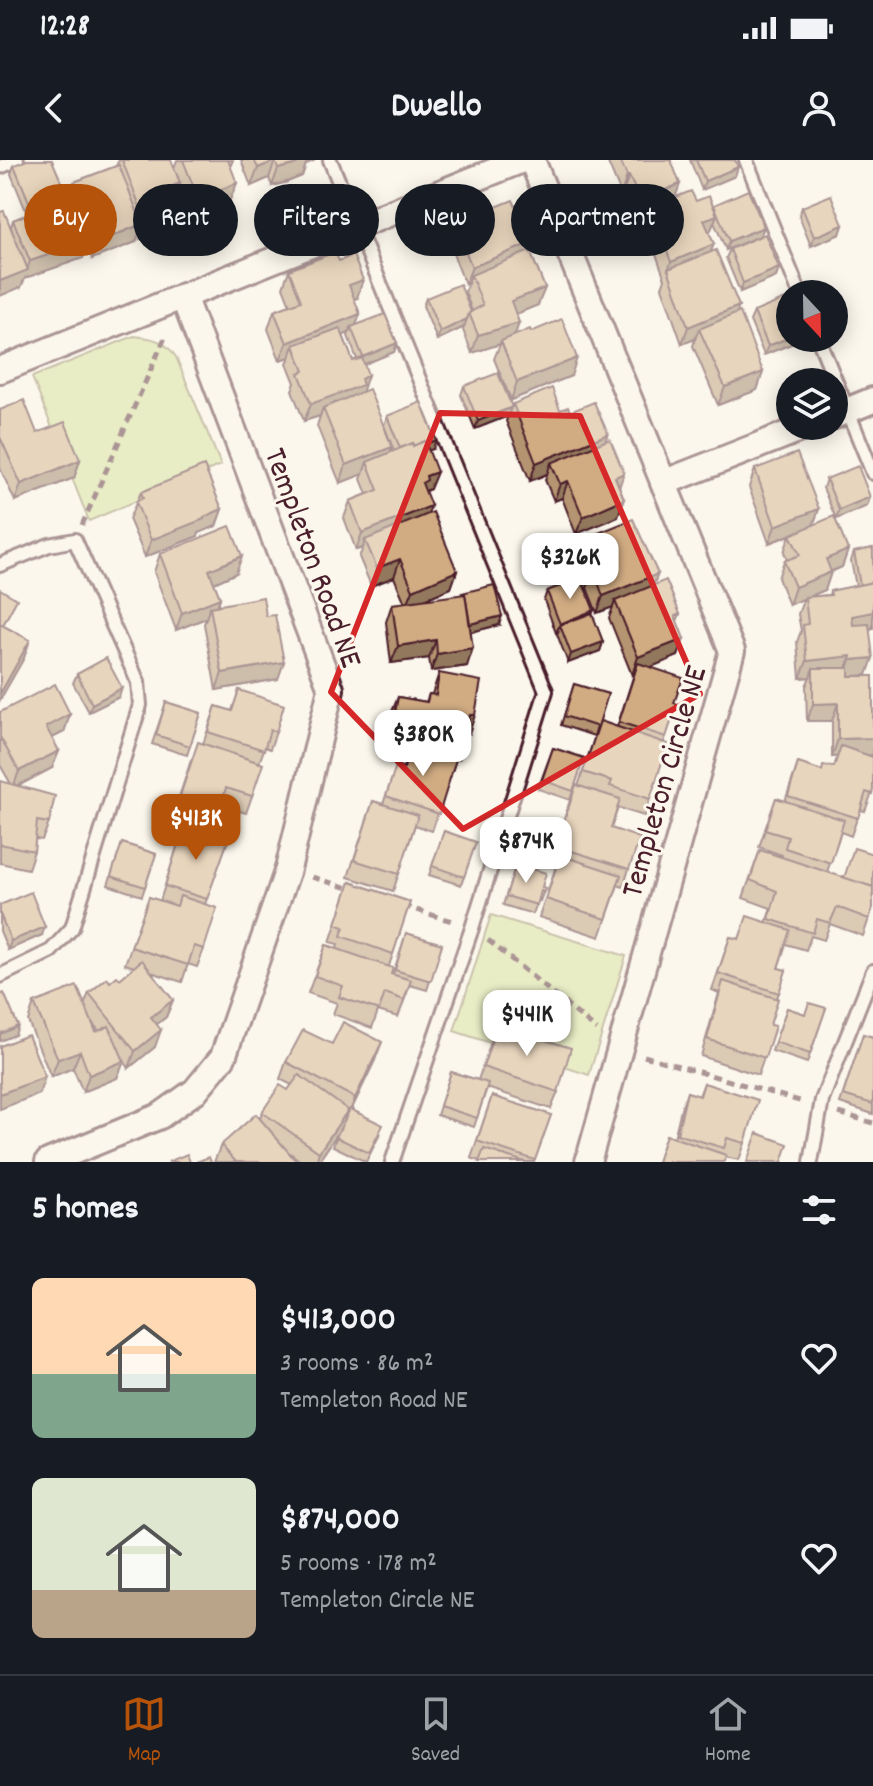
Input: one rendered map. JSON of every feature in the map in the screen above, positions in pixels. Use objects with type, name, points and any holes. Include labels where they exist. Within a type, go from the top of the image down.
[{"type":"street","points":[[379,218],[522,160]]},
{"type":"street","name":"Templeton Circle NE","points":[[532,160],[732,651],[588,1162]]},
{"type":"street","points":[[0,370],[284,256]]},
{"type":"street","name":"Templeton Road NE","points":[[48,1162],[160,1116],[195,1091],[223,1057],[288,869],[331,689],[183,296]]},
{"type":"street","points":[[848,410],[873,400]]},
{"type":"street","points":[[663,483],[776,439]]},
{"type":"lane","points":[[0,167],[17,160]]},
{"type":"lane","points":[[330,160],[340,184]]},
{"type":"lane","points":[[746,160],[794,280]]},
{"type":"lane","points":[[369,256],[546,691],[472,928],[392,1162]]},
{"type":"lane","points":[[848,426],[873,473]]},
{"type":"lane","points":[[0,565],[49,545],[75,540],[138,682],[140,705],[72,928],[51,951],[0,976]]},
{"type":"lane","points":[[811,1162],[822,1100],[873,971]]},
{"type":"path","points":[[75,540],[183,296]]},
{"type":"path","points":[[288,869],[359,892]]},
{"type":"path","points":[[401,905],[472,928],[620,1049],[873,1123]]},
{"type":"highlighted area","points":[[440,413],[580,416],[700,694],[463,829],[331,692]]},
{"type":"green space","points":[[134,336],[158,341],[176,357],[221,465],[89,521],[32,377]]},
{"type":"green space","points":[[491,915],[626,956],[589,1075],[454,1031]]},
{"type":"building","points":[[27,160],[52,160],[62,184],[24,184],[24,190],[14,165]]},
{"type":"building","points":[[122,160],[171,160],[180,183],[133,184],[133,188]]},
{"type":"building","points":[[183,160],[228,160],[237,183],[234,184],[192,184]]},
{"type":"building","points":[[254,160],[304,160],[278,169],[275,161],[258,168]]},
{"type":"building","points":[[620,160],[671,160],[680,184],[633,184]]},
{"type":"building","points":[[696,160],[735,160],[738,167],[705,181]]},
{"type":"building","points":[[119,165],[133,201],[133,228],[117,234],[117,184],[74,182]]},
{"type":"building","points":[[748,190],[764,227],[729,241],[714,205]]},
{"type":"building","points":[[691,191],[696,201],[709,196],[717,215],[704,220],[714,244],[671,262],[669,256],[684,256],[684,194]]},
{"type":"building","points":[[831,195],[843,225],[814,237],[802,207]]},
{"type":"building","points":[[511,201],[511,251],[472,267],[467,256],[495,256],[495,207]]},
{"type":"building","points":[[4,211],[28,270],[0,281],[0,212]]},
{"type":"building","points":[[24,216],[24,247],[13,220]]},
{"type":"building","points":[[765,234],[779,268],[743,283],[730,249]]},
{"type":"building","points":[[716,250],[739,306],[688,327],[668,269]]},
{"type":"building","points":[[28,256],[45,256],[30,261]]},
{"type":"building","points":[[325,256],[337,256],[339,261],[353,256],[363,280],[349,285],[360,314],[287,343],[274,311],[301,301],[289,270]]},
{"type":"building","points":[[518,256],[532,256],[545,288],[511,301],[519,323],[478,335],[469,313],[483,305],[471,275]]},
{"type":"building","points":[[460,284],[471,312],[467,319],[440,332],[426,298]]},
{"type":"building","points":[[776,303],[776,343],[768,346],[754,312]]},
{"type":"building","points":[[740,312],[763,372],[725,387],[699,329]]},
{"type":"building","points":[[385,314],[397,343],[363,357],[351,327]]},
{"type":"building","points":[[562,319],[577,358],[517,382],[501,341]]},
{"type":"building","points":[[340,328],[353,361],[362,358],[368,375],[361,379],[363,385],[311,404],[299,373],[304,371],[294,345]]},
{"type":"building","points":[[498,373],[512,407],[478,421],[464,386]]},
{"type":"building","points":[[552,388],[560,410],[568,407],[570,412],[594,402],[608,434],[536,463],[513,404]]},
{"type":"building","points":[[369,389],[392,447],[346,465],[323,408]]},
{"type":"building","points":[[24,400],[37,433],[65,422],[80,460],[21,484],[0,437],[0,410]]},
{"type":"building","points":[[421,402],[436,440],[400,448],[387,416]]},
{"type":"building","points":[[610,439],[624,473],[615,477],[624,499],[583,517],[568,481],[560,484],[551,463]]},
{"type":"building","points":[[425,441],[437,472],[426,476],[427,480],[422,483],[431,506],[362,533],[350,501],[378,490],[367,462]]},
{"type":"building","points":[[797,453],[819,509],[775,526],[755,469]]},
{"type":"building","points":[[204,466],[222,509],[151,540],[136,502],[143,498],[141,492]]},
{"type":"building","points":[[858,466],[870,497],[839,510],[826,479]]},
{"type":"building","points":[[433,512],[457,571],[413,590],[400,559],[377,568],[365,540]]},
{"type":"building","points":[[834,516],[848,550],[826,559],[831,572],[795,587],[784,561],[800,555],[790,535]]},
{"type":"building","points":[[633,519],[658,574],[603,596],[594,571],[589,573],[576,542]]},
{"type":"building","points":[[230,526],[242,556],[209,570],[220,598],[182,613],[160,554]]},
{"type":"building","points":[[873,548],[873,582],[860,585],[854,552]]},
{"type":"building","points":[[581,578],[594,610],[560,624],[547,591]]},
{"type":"building","points":[[666,580],[680,614],[675,616],[684,639],[638,657],[615,601]]},
{"type":"building","points":[[873,582],[873,612],[852,616],[853,625],[869,624],[873,658],[851,660],[851,656],[807,661],[803,625],[808,624],[805,597],[831,595],[830,591]]},
{"type":"building","points":[[494,585],[502,616],[470,624],[465,594],[462,593]]},
{"type":"building","points":[[0,589],[17,599],[3,625],[0,623]]},
{"type":"building","points":[[465,594],[473,648],[437,654],[436,640],[398,646],[392,604]]},
{"type":"building","points":[[263,597],[266,616],[275,615],[284,662],[222,673],[210,607]]},
{"type":"building","points":[[592,613],[603,642],[571,654],[560,625]]},
{"type":"building","points":[[0,624],[30,640],[0,694]]},
{"type":"building","points":[[106,658],[122,688],[92,704],[77,674]]},
{"type":"building","points":[[638,663],[683,678],[666,737],[619,722]]},
{"type":"building","points":[[813,668],[849,668],[849,676],[873,676],[873,738],[838,739],[838,703],[813,704]]},
{"type":"building","points":[[439,673],[481,681],[475,715],[470,715],[465,742],[392,729],[398,697],[427,702],[429,694],[436,695]]},
{"type":"building","points":[[55,684],[70,714],[46,727],[59,751],[19,771],[0,737],[0,712]]},
{"type":"building","points":[[574,684],[608,694],[598,727],[564,716]]},
{"type":"building","points":[[239,690],[284,705],[276,732],[270,730],[264,750],[208,732],[216,706],[232,711]]},
{"type":"building","points":[[166,702],[201,713],[190,746],[156,735]]},
{"type":"building","points":[[600,721],[668,744],[650,799],[610,786],[612,781],[583,772]]},
{"type":"building","points":[[198,742],[263,764],[252,796],[226,788],[218,815],[178,802]]},
{"type":"building","points":[[412,742],[457,756],[439,814],[386,796],[396,766],[404,768]]},
{"type":"building","points":[[841,746],[873,757],[873,790],[872,794],[866,792],[858,818],[788,796],[798,763],[822,771],[823,766],[834,767]]},
{"type":"building","points":[[553,748],[584,758],[573,791],[542,780]]},
{"type":"building","points":[[0,781],[55,796],[49,823],[37,821],[34,851],[0,844]]},
{"type":"building","points":[[576,785],[620,799],[611,828],[640,838],[629,869],[556,846]]},
{"type":"building","points":[[776,798],[844,820],[831,863],[785,848],[788,837],[765,830]]},
{"type":"building","points":[[373,801],[418,815],[399,874],[354,860]]},
{"type":"building","points":[[184,825],[228,840],[207,899],[165,886]]},
{"type":"building","points":[[444,831],[476,842],[464,877],[432,866]]},
{"type":"building","points":[[122,843],[156,854],[145,887],[111,876]]},
{"type":"building","points":[[854,848],[873,854],[873,887],[844,878]]},
{"type":"building","points":[[760,850],[873,887],[873,907],[869,919],[837,907],[830,923],[817,919],[813,933],[769,919],[777,891],[750,880]]},
{"type":"building","points":[[560,855],[621,875],[606,919],[546,899]]},
{"type":"building","points":[[516,864],[546,873],[542,887],[545,888],[544,892],[541,891],[537,905],[506,896]]},
{"type":"building","points":[[350,882],[410,902],[393,954],[341,936],[344,927],[336,924]]},
{"type":"building","points":[[31,892],[45,927],[11,941],[0,914],[0,905]]},
{"type":"building","points":[[180,896],[217,908],[204,949],[194,946],[188,965],[131,947],[149,897],[177,906]]},
{"type":"building","points":[[747,916],[790,930],[778,968],[786,970],[779,993],[718,973],[730,937],[739,939]]},
{"type":"building","points":[[406,933],[442,944],[431,981],[395,970]]},
{"type":"building","points":[[326,945],[393,968],[391,974],[411,980],[404,1000],[385,993],[379,1010],[339,997],[343,986],[315,976]]},
{"type":"building","points":[[142,960],[173,1000],[151,1017],[161,1030],[135,1051],[89,993],[107,978],[110,982],[117,976],[120,979]]},
{"type":"building","points":[[723,981],[778,999],[770,1025],[775,1026],[765,1058],[707,1039]]},
{"type":"building","points":[[77,986],[96,1032],[109,1026],[124,1061],[89,1075],[80,1051],[58,1059],[34,1003]]},
{"type":"building","points":[[4,993],[18,1026],[0,1034],[0,995]]},
{"type":"building","points":[[809,1003],[826,1008],[810,1054],[775,1042],[787,1008],[805,1014]]},
{"type":"building","points":[[343,1022],[382,1042],[355,1098],[286,1062],[303,1030],[332,1044]]},
{"type":"building","points":[[497,1025],[571,1048],[558,1092],[483,1067]]},
{"type":"building","points":[[863,1034],[873,1037],[873,1104],[843,1095]]},
{"type":"building","points":[[28,1035],[45,1077],[0,1094],[0,1046]]},
{"type":"building","points":[[451,1072],[488,1083],[477,1118],[440,1106]]},
{"type":"building","points":[[299,1075],[348,1110],[319,1152],[262,1112],[280,1085],[288,1090]]},
{"type":"building","points":[[704,1083],[758,1100],[745,1143],[727,1138],[724,1148],[677,1134],[687,1092],[700,1096]]},
{"type":"building","points":[[492,1096],[551,1115],[535,1160],[477,1141]]},
{"type":"building","points":[[350,1109],[383,1125],[369,1153],[336,1137]]},
{"type":"building","points":[[256,1114],[297,1162],[236,1162],[221,1145]]},
{"type":"building","points":[[757,1133],[788,1144],[782,1162],[747,1162]]},
{"type":"building","points":[[666,1135],[726,1155],[724,1162],[657,1162]]},
{"type":"building","points":[[484,1149],[525,1162],[479,1162]]},
{"type":"building","points":[[187,1154],[190,1162],[168,1162]]}]
